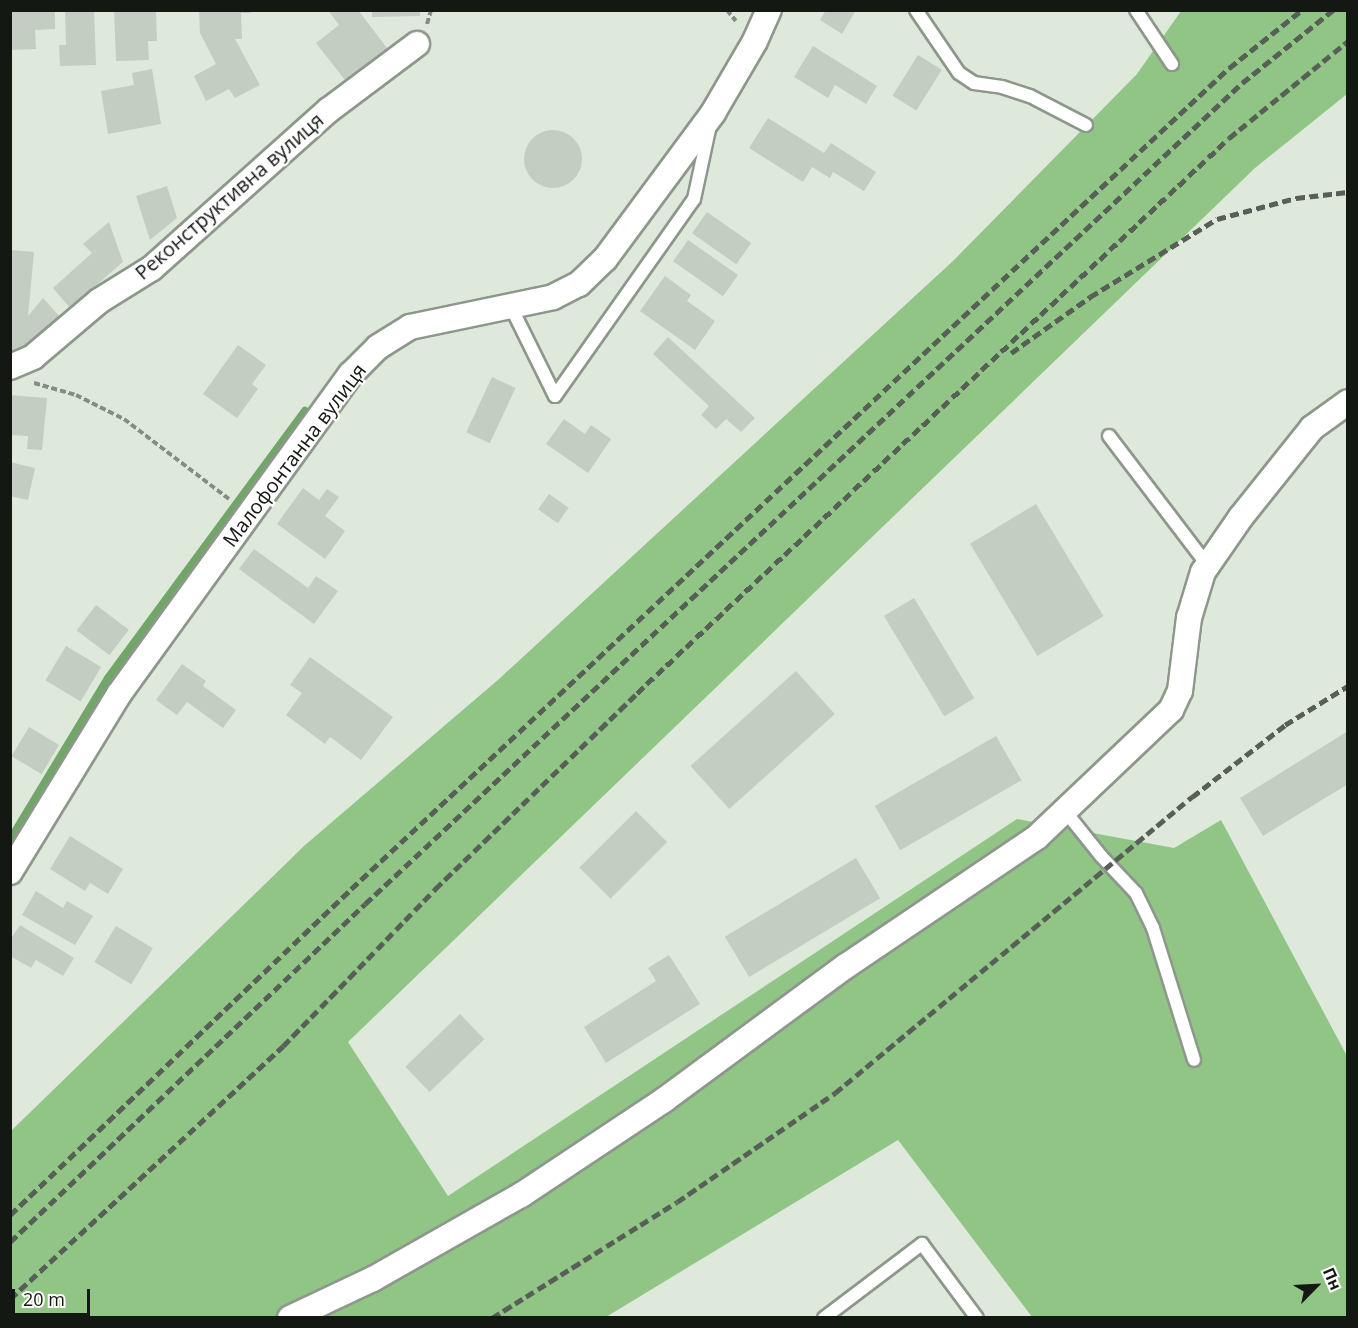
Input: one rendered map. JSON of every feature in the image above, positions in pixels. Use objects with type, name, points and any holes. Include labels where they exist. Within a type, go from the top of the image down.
[{"type":"street","name":"Малофонтанна вулиця","points":[[10,872],[119,694],[351,374],[378,347],[410,327],[511,308],[552,297],[579,284],[597,267],[713,114],[769,10]]},
{"type":"street","name":"Реконструктивна вулиця","points":[[17,373],[99,301],[152,268],[329,110],[417,44]]},
{"type":"street","points":[[290,1317],[373,1279],[520,1195],[664,1100],[846,966],[1037,837],[1171,710],[1180,691],[1188,618],[1208,566],[1241,517],[1312,429],[1347,402]]},
{"type":"lane","points":[[915,10],[959,73],[974,83],[1002,87],[1030,96],[1086,125]]},
{"type":"lane","points":[[1136,10],[1172,64]]},
{"type":"lane","points":[[511,308],[555,396],[694,199],[713,114]]},
{"type":"lane","points":[[1109,436],[1208,566]]},
{"type":"lane","points":[[1065,811],[1101,856],[1136,893],[1153,928],[1194,1060]]},
{"type":"lane","points":[[824,1317],[922,1244],[977,1317]]},
{"type":"path","points":[[17,373],[76,395],[124,419],[249,514]]},
{"type":"green space","points":[[1181,11],[1347,11],[1347,94],[1255,168],[348,1042],[448,1196],[1017,819],[1174,848],[1221,820],[1347,1056],[1347,1317],[1032,1317],[898,1140],[606,1317],[11,1318],[11,1131],[304,846],[499,679],[953,261],[1137,74]]},
{"type":"building","points":[[10,10],[55,10],[55,29],[35,30],[36,49],[10,50]]},
{"type":"building","points":[[65,10],[94,10],[96,65],[60,66],[59,45],[66,45]]},
{"type":"building","points":[[114,10],[156,10],[157,41],[148,41],[149,60],[116,61]]},
{"type":"building","points":[[199,10],[251,10],[251,13],[241,13],[242,39],[235,39],[260,85],[235,98],[229,89],[206,101],[194,76],[216,64],[200,33]]},
{"type":"building","points":[[328,10],[358,10],[387,48],[345,80],[316,43],[339,25]]},
{"type":"building","points":[[372,10],[420,10],[420,16],[372,17]]},
{"type":"building","points":[[826,10],[856,10],[842,34],[820,20]]},
{"type":"building","points":[[813,46],[877,86],[866,104],[835,85],[828,98],[794,77]]},
{"type":"building","points":[[918,55],[942,70],[916,111],[893,96]]},
{"type":"building","points":[[152,69],[161,124],[108,134],[101,91],[134,85],[132,73]]},
{"type":"building","points":[[768,118],[824,153],[831,143],[876,172],[864,191],[833,172],[830,178],[812,167],[803,182],[749,148]]},
{"type":"building","points":[[553,130],[564,132],[577,143],[582,159],[580,170],[569,183],[553,188],[542,186],[529,175],[524,159],[526,148],[537,135]]},
{"type":"building","points":[[167,186],[177,218],[150,240],[136,196]]},
{"type":"building","points":[[707,212],[751,243],[736,264],[692,233]]},
{"type":"building","points":[[109,222],[123,262],[70,308],[53,288],[92,253],[83,244]]},
{"type":"building","points":[[688,240],[738,275],[723,296],[673,261]]},
{"type":"building","points":[[10,250],[34,252],[28,316],[43,298],[62,319],[21,355],[10,354]]},
{"type":"building","points":[[665,276],[691,295],[687,301],[715,321],[695,350],[640,311]]},
{"type":"building","points":[[668,337],[755,418],[741,432],[726,419],[716,429],[701,415],[709,406],[653,354]]},
{"type":"building","points":[[238,345],[266,365],[252,384],[258,389],[237,418],[203,394]]},
{"type":"building","points":[[492,377],[516,388],[490,443],[466,432]]},
{"type":"building","points":[[10,395],[47,398],[42,450],[27,449],[28,436],[10,435]]},
{"type":"building","points":[[564,419],[585,434],[591,425],[611,439],[588,473],[546,444]]},
{"type":"building","points":[[10,462],[35,468],[28,500],[10,496]]},
{"type":"building","points":[[303,488],[319,500],[327,489],[339,497],[325,516],[345,531],[325,559],[277,524]]},
{"type":"building","points":[[549,494],[569,508],[558,523],[538,510]]},
{"type":"building","points":[[1036,504],[1103,616],[1037,656],[970,544]]},
{"type":"building","points":[[254,549],[308,588],[316,576],[338,591],[314,624],[239,569]]},
{"type":"building","points":[[914,598],[974,698],[944,716],[884,616]]},
{"type":"building","points":[[96,605],[129,630],[109,655],[77,631]]},
{"type":"building","points":[[66,646],[101,667],[81,701],[45,680]]},
{"type":"building","points":[[310,657],[393,717],[361,760],[330,737],[325,744],[286,715],[302,693],[290,685]]},
{"type":"building","points":[[182,664],[206,681],[203,686],[236,710],[223,728],[187,702],[177,715],[156,700]]},
{"type":"building","points":[[796,671],[835,714],[729,809],[690,766]]},
{"type":"building","points":[[29,727],[59,745],[41,774],[11,756]]},
{"type":"building","points":[[1348,731],[1348,784],[1263,836],[1240,798]]},
{"type":"building","points":[[996,736],[1021,780],[900,850],[875,806]]},
{"type":"building","points":[[636,811],[667,842],[611,899],[579,868]]},
{"type":"building","points":[[70,836],[123,869],[108,894],[90,883],[85,891],[50,869]]},
{"type":"building","points":[[856,858],[880,898],[749,977],[725,937]]},
{"type":"building","points":[[36,891],[63,908],[67,901],[93,916],[75,945],[22,915]]},
{"type":"building","points":[[20,925],[74,958],[63,976],[36,960],[31,968],[10,956],[10,940]]},
{"type":"building","points":[[116,926],[153,948],[131,984],[94,962]]},
{"type":"building","points":[[669,955],[700,1004],[606,1063],[584,1027],[656,981],[648,968]]},
{"type":"building","points":[[460,1014],[484,1039],[430,1092],[405,1067]]},
{"type":"waterway","points":[[10,840],[108,678],[305,411]]},
{"type":"railway","points":[[10,1215],[351,889],[1229,68],[1302,10]]},
{"type":"railway","points":[[10,1242],[365,904],[1242,83],[1333,10]]},
{"type":"railway","points":[[10,1299],[283,1046],[435,889],[637,693],[1229,138],[1348,41]]},
{"type":"railway","points":[[1011,353],[1090,297],[1217,219],[1296,198],[1348,192]]},
{"type":"railway","points":[[492,1318],[677,1202],[835,1093],[1192,797],[1285,725],[1348,686]]}]
